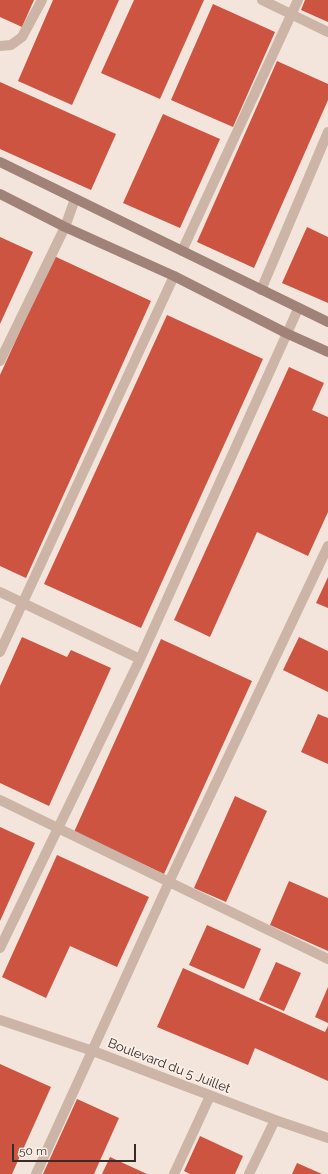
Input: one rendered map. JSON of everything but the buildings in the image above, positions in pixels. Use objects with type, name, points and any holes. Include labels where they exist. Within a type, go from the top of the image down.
[{"type":"main road","points":[[0,162],[298,309],[328,322]]},
{"type":"main road","points":[[0,194],[65,227],[174,276],[288,334],[328,352]]},
{"type":"street","points":[[0,46],[11,45],[22,37],[42,0]]},
{"type":"street","points":[[262,0],[328,32]]},
{"type":"street","points":[[182,251],[298,0]]},
{"type":"street","points":[[261,290],[328,132]]},
{"type":"street","points":[[0,361],[65,227],[76,199]]},
{"type":"street","points":[[0,652],[174,276]]},
{"type":"street","points":[[0,948],[140,659],[298,309]]},
{"type":"street","points":[[36,1174],[169,882],[328,546]]},
{"type":"street","points":[[0,592],[140,659]]},
{"type":"street","points":[[0,800],[328,959]]},
{"type":"street","name":"Boulevard du 5 Juillet","points":[[0,1020],[93,1051],[210,1096],[328,1138]]},
{"type":"street","points":[[174,1174],[210,1096]]},
{"type":"street","points":[[249,1174],[275,1120]]}]
